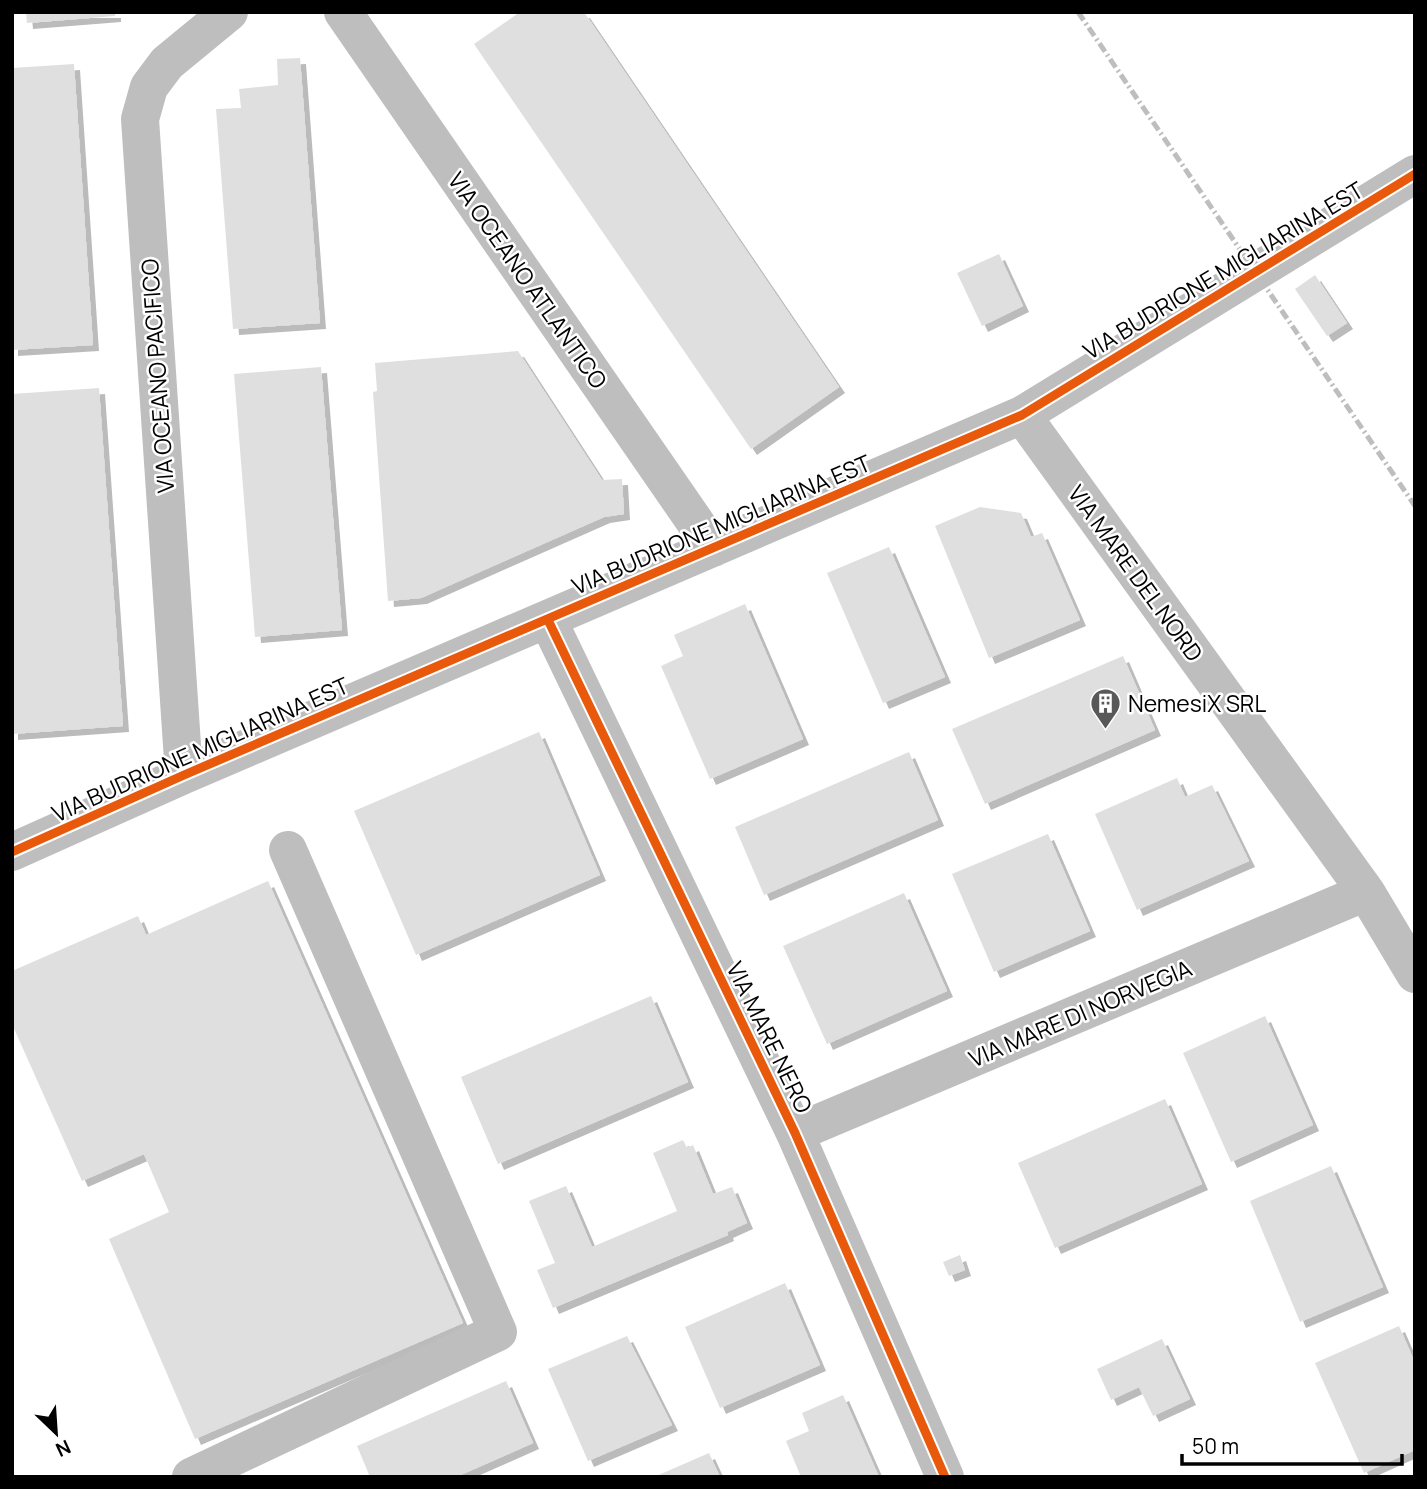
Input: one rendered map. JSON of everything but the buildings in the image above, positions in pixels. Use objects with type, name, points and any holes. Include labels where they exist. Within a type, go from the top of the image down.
[{"type":"street","name":"VIA OCEANO PACIFICO","points":[[184,775],[140,119],[149,88],[167,62],[229,12]]},
{"type":"street","name":"VIA OCEANO ATLANTICO","points":[[343,12],[713,548]]},
{"type":"street","name":"VIA BUDRIONE MIGLIARINA EST","points":[[12,852],[184,775],[1022,415],[1415,174]]},
{"type":"street","name":"VIA MARE DEL NORD","points":[[1022,415],[1366,892],[1415,974]]},
{"type":"street","name":"VIA MARE NERO","points":[[548,620],[795,1133],[946,1477]]},
{"type":"street","points":[[191,1477],[498,1332],[288,850]]},
{"type":"street","name":"VIA MARE DI NORVEGIA","points":[[795,1133],[1366,892]]},
{"type":"railway","points":[[1078,12],[1415,506]]},
{"type":"cycle path","points":[[12,852],[184,775],[1022,415],[1415,174]]},
{"type":"cycle path","points":[[548,620],[795,1133],[945,1477]]},
{"type":"place","name":"NemesiX SRL","points":[[1105,730]]}]
